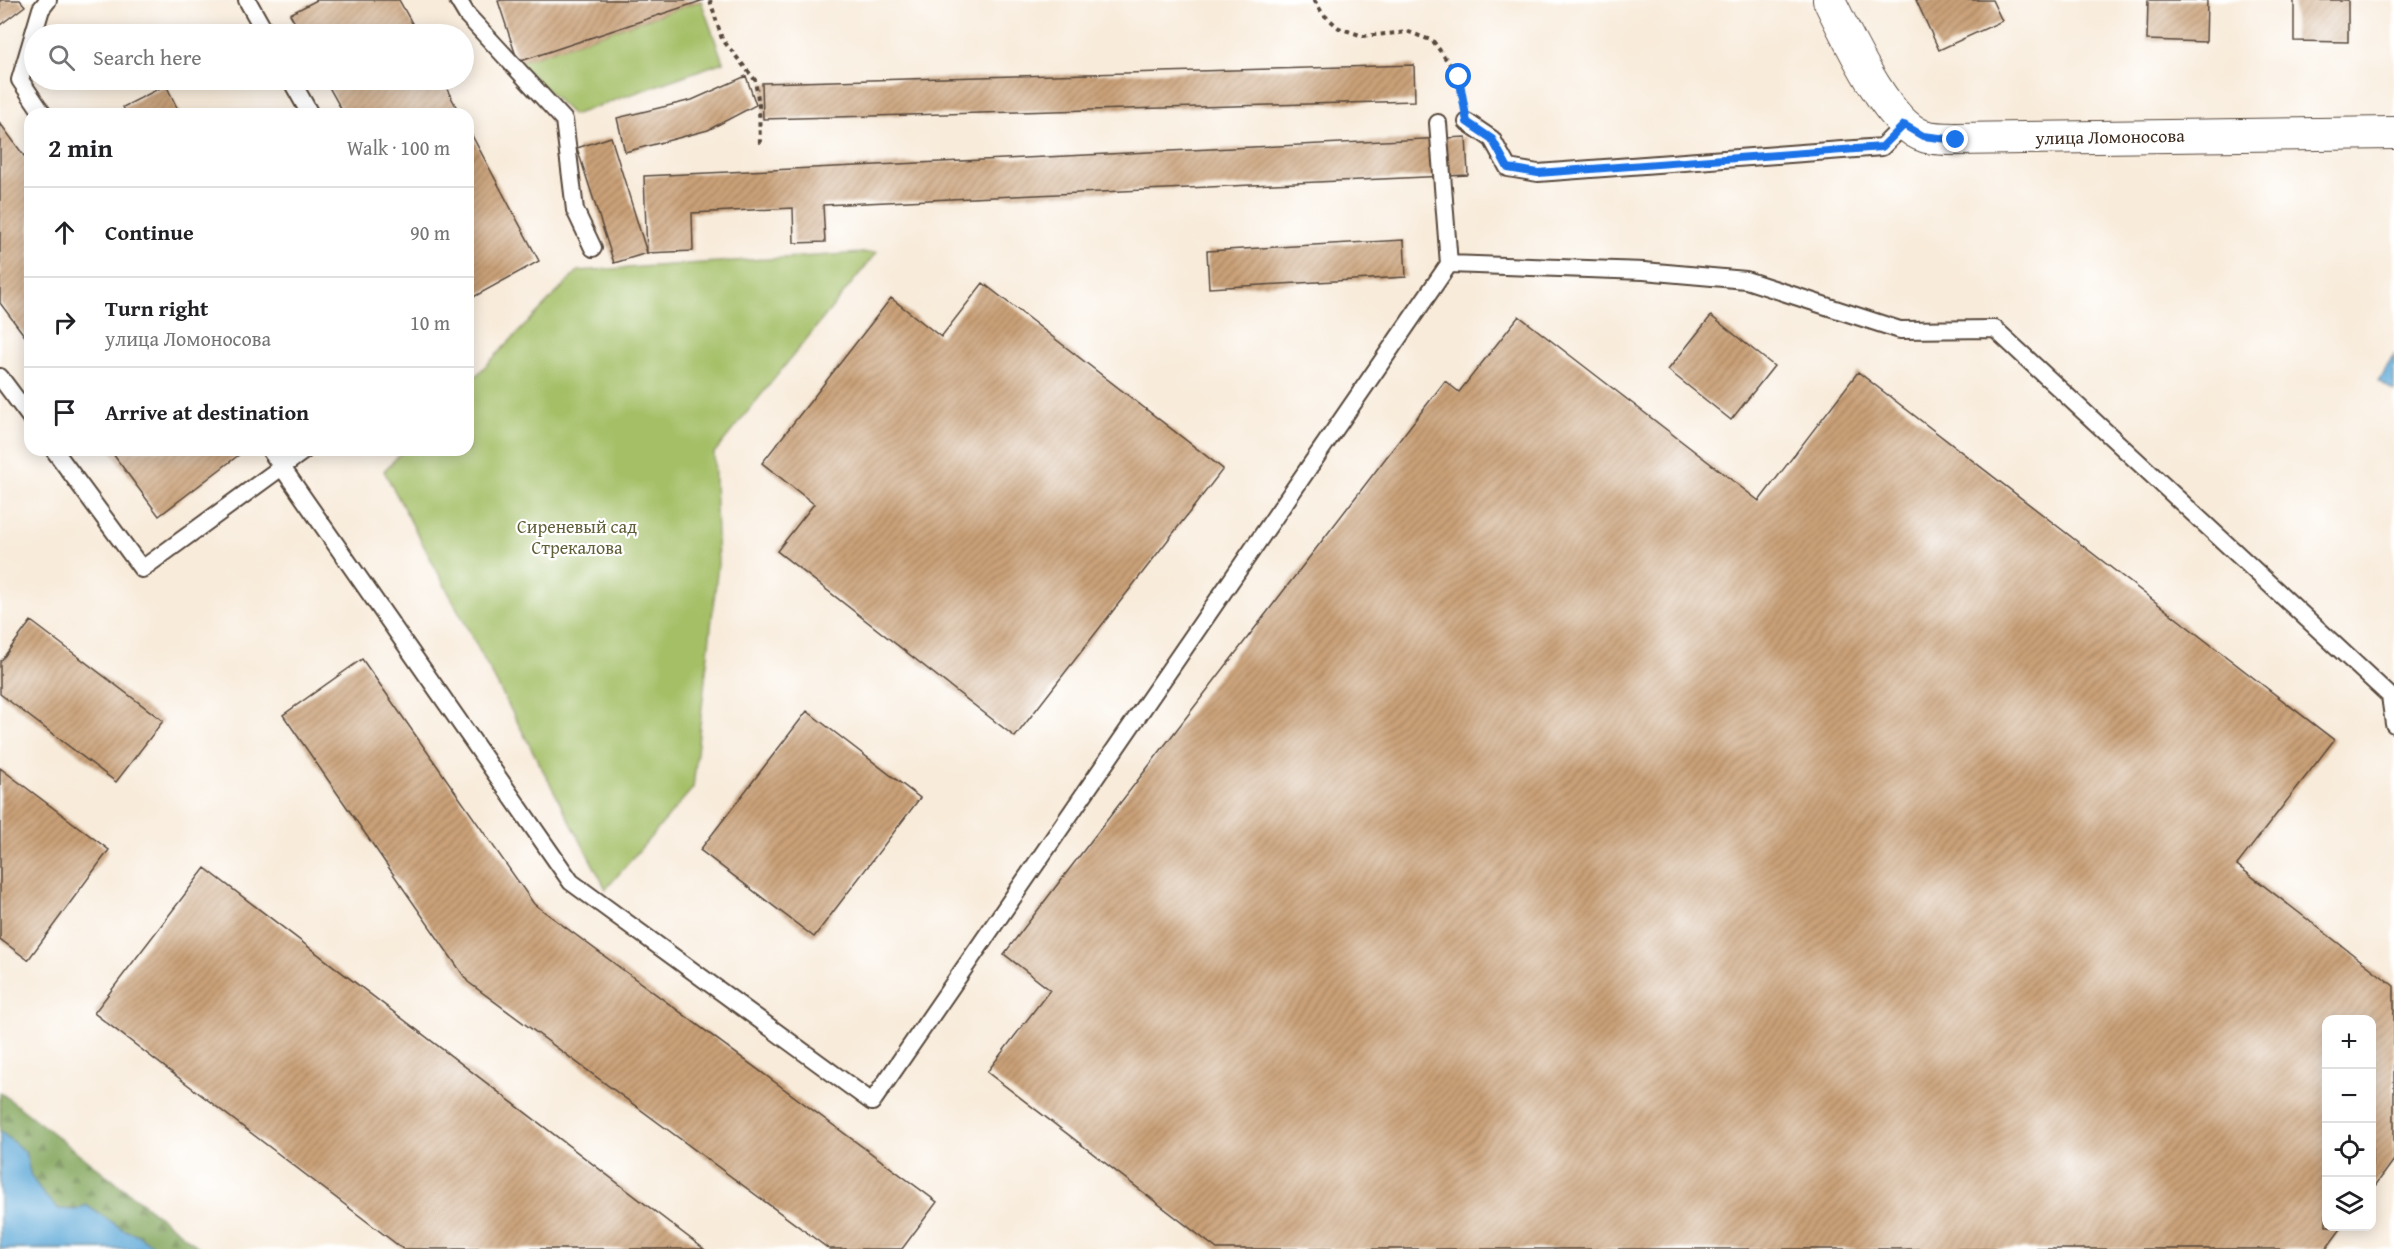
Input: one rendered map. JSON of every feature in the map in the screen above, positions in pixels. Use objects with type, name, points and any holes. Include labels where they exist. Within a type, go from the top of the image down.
[{"type":"street","name":"улица Ломоносова","points":[[1828,0],[1884,100],[1904,125],[1923,136],[1956,140],[2394,133]]},
{"type":"lane","points":[[37,24],[41,9],[48,0]]},
{"type":"lane","points":[[248,0],[261,24]]},
{"type":"lane","points":[[458,0],[467,15],[564,120],[575,210],[593,248]]},
{"type":"lane","points":[[24,66],[20,80],[24,86]]},
{"type":"lane","points":[[27,90],[39,108]]},
{"type":"lane","points":[[297,90],[307,108]]},
{"type":"lane","points":[[1467,122],[1492,139],[1508,168],[1538,173],[1882,147],[1904,125]]},
{"type":"lane","points":[[274,456],[571,882],[872,1101],[1449,264],[1438,123]]},
{"type":"lane","points":[[1449,264],[1644,271],[1746,280],[1900,330],[1995,329],[2390,696],[2394,724]]},
{"type":"lane","points":[[0,376],[24,409]]},
{"type":"lane","points":[[58,456],[142,569],[297,456]]},
{"type":"path","points":[[710,0],[722,39],[754,80],[759,105],[760,145]]},
{"type":"path","points":[[1314,0],[1323,14],[1340,28],[1363,36],[1409,32],[1432,41],[1459,77],[1467,122]]},
{"type":"green space","points":[[701,1],[723,62],[573,115],[518,62]]},
{"type":"green space","name":"Сиреневый сад Стрекалова","points":[[877,252],[714,453],[718,564],[693,788],[606,889],[384,471],[398,456],[474,456],[474,378],[578,271]]},
{"type":"green space","points":[[0,1092],[201,1249],[0,1249]]},
{"type":"water","points":[[2394,355],[2394,391],[2378,381]]},
{"type":"water","points":[[0,1131],[25,1152],[31,1176],[44,1195],[59,1209],[76,1210],[86,1205],[158,1249],[0,1249]]},
{"type":"building","points":[[0,0],[20,0],[25,6],[0,25]]},
{"type":"building","points":[[317,0],[399,0],[412,24],[296,24],[290,14]]},
{"type":"building","points":[[704,0],[518,62],[498,1]]},
{"type":"building","points":[[1916,0],[1992,0],[2002,21],[1939,50]]},
{"type":"building","points":[[2148,0],[2207,0],[2206,42],[2147,40]]},
{"type":"building","points":[[2294,0],[2348,0],[2348,42],[2294,41]]},
{"type":"building","points":[[1414,65],[1415,101],[763,119],[762,83]]},
{"type":"building","points":[[746,76],[756,105],[708,130],[625,152],[617,118],[692,100]]},
{"type":"building","points":[[156,90],[168,90],[177,108],[124,108]]},
{"type":"building","points":[[331,90],[447,90],[457,108],[341,108]]},
{"type":"building","points":[[0,123],[24,156],[24,335],[0,303]]},
{"type":"building","points":[[611,137],[647,253],[614,263],[577,148]]},
{"type":"building","points":[[1466,137],[1468,175],[823,205],[825,242],[794,243],[793,208],[692,213],[693,251],[647,253],[644,176]]},
{"type":"building","points":[[474,139],[539,261],[474,297]]},
{"type":"building","points":[[1404,240],[1406,277],[1209,288],[1207,251]]},
{"type":"building","points":[[983,283],[1223,469],[1015,737],[777,551],[814,504],[762,463],[891,298],[941,337]]},
{"type":"building","points":[[1519,316],[1759,501],[1858,372],[2334,740],[2237,865],[2394,986],[2394,1160],[2376,1185],[2376,1015],[2322,1015],[2322,1231],[2339,1231],[2326,1249],[1217,1249],[987,1072],[1050,990],[1004,954],[1445,381],[1459,392]]},
{"type":"building","points":[[1711,316],[1774,366],[1731,420],[1668,370]]},
{"type":"building","points":[[114,456],[237,456],[159,516]]},
{"type":"building","points":[[31,621],[163,721],[116,782],[0,694],[0,662]]},
{"type":"building","points":[[362,659],[534,904],[937,1202],[902,1249],[829,1249],[468,982],[283,715]]},
{"type":"building","points":[[807,711],[920,798],[814,937],[700,850]]},
{"type":"building","points":[[0,768],[109,850],[28,960],[0,939]]},
{"type":"building","points":[[205,868],[704,1249],[403,1249],[94,1013]]},
{"type":"route","points":[[1459,77],[1467,122],[1492,139],[1508,168],[1538,173],[1882,147],[1904,125],[1923,136],[1956,140]]}]
